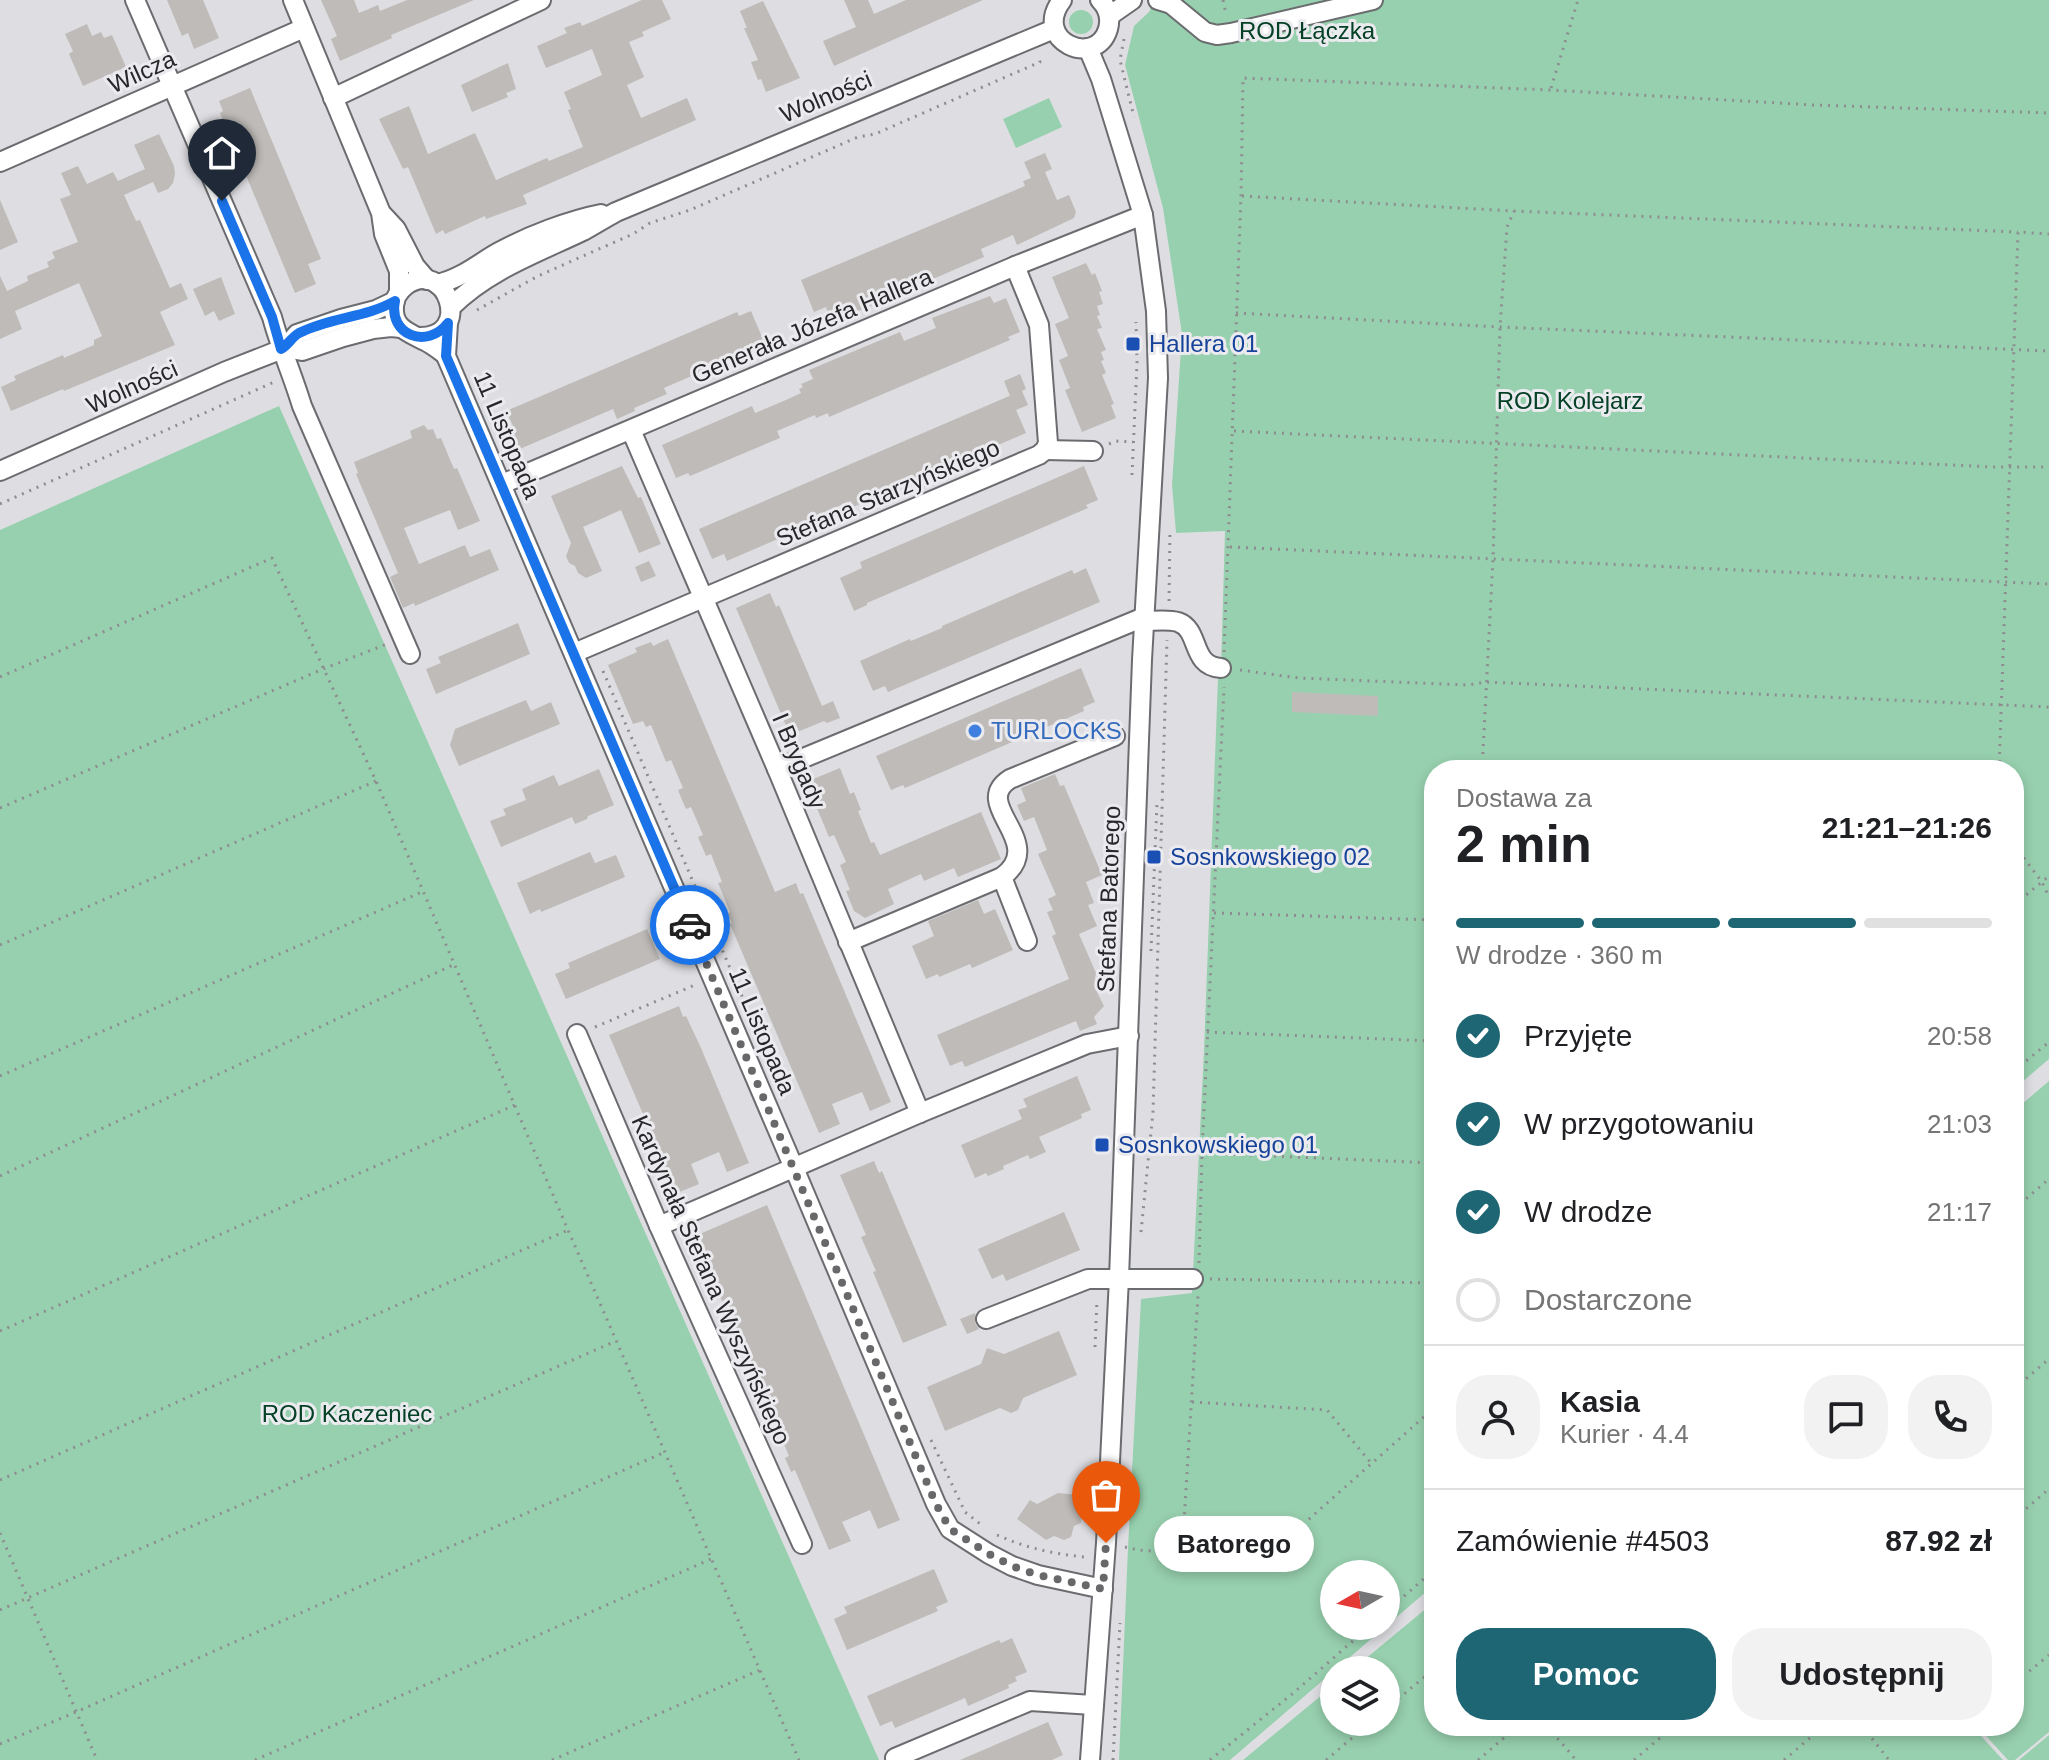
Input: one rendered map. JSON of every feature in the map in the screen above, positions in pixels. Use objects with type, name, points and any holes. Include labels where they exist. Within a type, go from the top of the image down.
[{"type":"street","points":[[135,0],[272,317],[302,406],[407,647]]},
{"type":"street","points":[[293,0],[381,213],[384,234],[399,271],[394,315],[401,328],[418,337],[438,333],[450,315],[448,296],[415,266],[396,229],[381,213]]},
{"type":"street","points":[[333,98],[541,0]]},
{"type":"street","points":[[1062,0],[1056,8],[1054,29],[1059,38],[1078,49],[1098,44],[1105,36],[1109,27],[1104,8],[1132,0]]},
{"type":"street","points":[[1158,0],[1171,4],[1205,32],[1217,35],[1373,0]]},
{"type":"street","name":"Wilcza","points":[[0,162],[304,28]]},
{"type":"street","name":"Wolności","points":[[450,315],[472,289],[506,267],[616,212],[1054,29]]},
{"type":"street","name":"Stefana Batorego","points":[[1088,48],[1101,79],[1143,215],[1156,311],[1158,378],[1144,619],[1106,1543],[1090,1760]]},
{"type":"street","name":"Wolności","points":[[432,282],[455,278],[518,243],[581,218],[616,212]]},
{"type":"street","name":"Generała Józefa Hallera","points":[[502,484],[1015,266],[1143,215]]},
{"type":"street","points":[[1015,266],[1039,325],[1048,443],[1045,450],[1093,451]]},
{"type":"street","points":[[397,296],[411,282],[432,282]]},
{"type":"street","name":"Wolności","points":[[0,471],[283,349],[297,334],[376,310],[397,296]]},
{"type":"street","name":"11 Listopada","points":[[450,315],[446,355],[936,1504],[950,1529],[1012,1566],[1059,1581],[1103,1589]]},
{"type":"street","name":"Wolności","points":[[283,349],[302,351],[373,329],[401,328]]},
{"type":"street","name":"11 Listopada","points":[[418,337],[446,355]]},
{"type":"street","name":"I Brygady","points":[[631,430],[920,1113]]},
{"type":"street","name":"Stefana Starzyńskiego","points":[[574,653],[1045,450]]},
{"type":"street","points":[[777,769],[1144,619],[1179,622],[1188,629],[1202,659],[1211,667],[1223,668]]},
{"type":"street","points":[[848,942],[1010,871],[1017,861],[1017,849],[999,804],[997,793],[1001,785],[1115,736]]},
{"type":"street","points":[[1002,877],[1027,941]]},
{"type":"street","name":"Kardynała Stefana Wyszyńskiego","points":[[577,1034],[659,1226],[802,1544]]},
{"type":"street","points":[[659,1226],[1087,1044],[1129,1036]]},
{"type":"street","points":[[986,1319],[1088,1279],[1196,1279]]},
{"type":"street","points":[[895,1758],[1030,1701],[1093,1705]]},
{"type":"path","points":[[1551,90],[1578,0]]},
{"type":"path","points":[[472,313],[538,276],[633,234],[650,223],[690,210],[858,137],[875,134],[1040,62],[1039,58]]},
{"type":"path","points":[[1182,1554],[1192,1402],[1224,655],[1243,78],[2049,113]]},
{"type":"path","points":[[1241,196],[2049,234]]},
{"type":"path","points":[[1482,760],[1500,327],[1507,227],[1514,211]]},
{"type":"path","points":[[1999,760],[2018,232]]},
{"type":"path","points":[[1236,313],[2049,351]]},
{"type":"path","points":[[0,504],[292,375]]},
{"type":"path","points":[[1232,431],[2049,467]]},
{"type":"path","points":[[1093,451],[1116,441],[1133,442]]},
{"type":"path","points":[[1228,547],[2049,584]]},
{"type":"path","points":[[0,677],[272,558],[376,781],[799,1760]]},
{"type":"path","points":[[0,808],[323,669],[394,642],[407,647]]},
{"type":"path","points":[[596,643],[601,655],[600,664],[766,1051]]},
{"type":"path","points":[[1223,668],[1315,678],[1468,685],[1486,682],[2049,707]]},
{"type":"path","points":[[0,945],[376,781]]},
{"type":"path","points":[[2024,858],[2049,897]]},
{"type":"path","points":[[2024,897],[2049,876]]},
{"type":"path","points":[[0,1076],[424,891]]},
{"type":"path","points":[[1213,913],[1424,920]]},
{"type":"path","points":[[0,1176],[455,964]]},
{"type":"path","points":[[577,1034],[702,982]]},
{"type":"path","points":[[1207,1032],[1424,1041]]},
{"type":"path","points":[[2024,1063],[2049,1042]]},
{"type":"path","points":[[0,1331],[515,1105]]},
{"type":"path","points":[[1202,1153],[1424,1163]]},
{"type":"path","points":[[2024,1200],[2049,1179]]},
{"type":"path","points":[[0,1480],[568,1230]]},
{"type":"path","points":[[1196,1279],[1424,1283]]},
{"type":"path","points":[[0,1610],[616,1341]]},
{"type":"path","points":[[2024,1380],[2049,1359]]},
{"type":"path","points":[[1192,1402],[1327,1410],[1372,1463]]},
{"type":"path","points":[[1106,1543],[1138,1550],[1263,1560],[1424,1417]]},
{"type":"path","points":[[929,1435],[965,1512],[992,1533],[1019,1545],[1084,1557]]},
{"type":"path","points":[[0,1744],[665,1452]]},
{"type":"path","points":[[2024,1510],[2049,1489]]},
{"type":"path","points":[[0,1533],[97,1760]]},
{"type":"path","points":[[255,1760],[711,1559]]},
{"type":"path","points":[[1400,1600],[1424,1579]]},
{"type":"path","points":[[1210,1760],[1354,1640]]},
{"type":"path","points":[[2024,1673],[2049,1655]]},
{"type":"path","points":[[552,1760],[760,1670]]},
{"type":"path","points":[[1400,1697],[1424,1677]]},
{"type":"path","points":[[1326,1760],[1354,1736]]},
{"type":"path","points":[[1478,1760],[1506,1736]]},
{"type":"path","points":[[1556,1736],[1576,1760]]},
{"type":"path","points":[[1634,1760],[1662,1736]]},
{"type":"path","points":[[1784,1760],[1812,1736]]},
{"type":"path","points":[[1870,1736],[1889,1760]]},
{"type":"green space","name":"ROD Kolejarz","points":[[1151,0],[2049,0],[2049,1059],[2024,1080],[2024,760],[1424,760],[1424,1594],[1400,1614],[1400,1560],[1320,1560],[1320,1640],[1370,1640],[1351,1656],[1320,1656],[1320,1683],[1230,1760],[1119,1760],[1141,1299],[1192,1293],[1225,531],[1176,533],[1172,485],[1182,334],[1163,208],[1125,65],[1134,26],[1150,11]]},
{"type":"green space","points":[[1081,10],[1092,17],[1093,22],[1086,33],[1081,34],[1070,27],[1069,22],[1076,11]]},
{"type":"green space","points":[[1049,98],[1062,127],[1016,148],[1003,119]]},
{"type":"green space","name":"ROD Kaczeniec","points":[[279,406],[879,1760],[0,1760],[0,530]]},
{"type":"green space","points":[[2049,1081],[2049,1732],[2015,1760],[2008,1760],[1986,1736],[2024,1736],[2024,1102]]},
{"type":"green space","points":[[1424,1610],[1424,1736],[1981,1736],[2003,1760],[1243,1760],[1320,1697],[1320,1736],[1400,1736],[1400,1656],[1369,1656],[1388,1640],[1400,1640],[1400,1630]]},
{"type":"green space","points":[[2049,1735],[2049,1760],[2019,1760]]},
{"type":"building","points":[[167,0],[203,0],[219,38],[194,49],[188,33],[182,36]]},
{"type":"building","points":[[321,0],[354,0],[359,13],[378,5],[380,11],[407,0],[474,0],[391,35],[392,38],[340,61],[331,39],[337,36]]},
{"type":"building","points":[[642,0],[662,0],[671,19],[642,32],[644,36],[629,42],[644,77],[627,85],[641,118],[687,98],[696,120],[523,195],[527,204],[486,219],[485,216],[445,234],[443,230],[436,234],[408,167],[403,169],[379,119],[409,106],[428,154],[475,133],[496,180],[547,158],[549,161],[583,147],[564,92],[602,75],[592,49],[546,68],[537,46],[567,33],[564,28],[580,22],[582,26]]},
{"type":"building","points":[[844,0],[868,0],[874,14],[906,0],[983,0],[834,66],[823,41],[856,27]]},
{"type":"building","points":[[763,1],[800,78],[766,92],[751,62],[758,60],[740,11]]},
{"type":"building","points":[[87,24],[92,36],[101,32],[104,38],[112,35],[126,67],[83,86],[69,54],[73,51],[65,34]]},
{"type":"building","points":[[508,63],[516,89],[506,93],[508,97],[472,112],[461,85]]},
{"type":"building","points":[[250,88],[321,259],[308,264],[316,284],[295,293],[220,113],[223,111],[219,101]]},
{"type":"building","points":[[159,134],[174,166],[173,183],[158,193],[153,182],[124,195],[136,221],[140,220],[170,288],[181,283],[188,299],[160,312],[175,345],[11,411],[1,387],[16,380],[14,376],[94,345],[94,340],[102,336],[79,283],[15,311],[22,329],[0,339],[0,276],[7,291],[28,281],[27,276],[49,267],[47,262],[55,258],[52,252],[78,242],[60,199],[71,195],[61,173],[78,166],[87,184],[113,172],[118,181],[145,169],[134,145]]},
{"type":"building","points":[[1045,153],[1052,169],[1045,172],[1057,200],[1069,195],[1076,212],[1074,218],[1017,245],[1013,235],[981,249],[984,257],[854,313],[850,304],[828,313],[826,307],[814,312],[801,280],[1025,186],[1023,181],[1031,178],[1024,162]]},
{"type":"building","points":[[0,200],[18,242],[0,250]]},
{"type":"building","points":[[1086,263],[1092,275],[1095,273],[1102,291],[1099,292],[1103,304],[1097,306],[1100,315],[1097,316],[1102,328],[1097,329],[1106,350],[1101,352],[1106,373],[1102,375],[1114,404],[1111,405],[1116,418],[1082,432],[1065,390],[1070,388],[1059,360],[1068,356],[1055,324],[1069,318],[1052,277]]},
{"type":"building","points":[[221,277],[235,314],[219,321],[214,311],[205,316],[193,289]]},
{"type":"building","points":[[990,296],[994,303],[1006,298],[1020,332],[1008,337],[1010,340],[829,417],[828,413],[816,418],[815,415],[777,431],[780,438],[690,476],[688,473],[676,478],[662,445],[752,406],[755,413],[786,400],[801,393],[801,384],[813,379],[809,370],[900,332],[904,341],[936,328],[932,318]]},
{"type":"building","points":[[751,311],[765,344],[664,388],[667,394],[617,419],[613,409],[515,451],[508,433],[515,430],[506,411],[737,312],[739,316]]},
{"type":"building","points":[[1020,374],[1028,405],[1016,410],[1026,433],[932,473],[936,483],[918,490],[914,481],[853,507],[851,501],[817,515],[820,521],[727,561],[724,554],[712,559],[699,529],[1010,396],[1004,381]]},
{"type":"building","points":[[424,425],[428,430],[433,429],[437,439],[441,438],[480,521],[458,530],[450,510],[404,528],[419,564],[465,545],[470,557],[490,549],[499,570],[415,606],[414,603],[403,608],[390,577],[398,573],[356,474],[354,462],[412,438],[410,431]]},
{"type":"building","points":[[622,466],[638,498],[641,497],[661,544],[639,553],[621,510],[583,527],[602,571],[586,578],[578,573],[566,556],[571,543],[551,496]]},
{"type":"building","points":[[1084,466],[1098,500],[1086,505],[1088,508],[854,611],[840,578],[862,568],[860,562]]},
{"type":"building","points":[[649,561],[656,576],[641,582],[635,567]]},
{"type":"building","points":[[1086,568],[1100,602],[888,692],[885,686],[873,691],[860,661],[1072,570],[1074,574]]},
{"type":"building","points":[[770,593],[776,607],[779,605],[822,706],[833,701],[840,718],[790,735],[736,608]]},
{"type":"building","points":[[518,623],[530,654],[436,694],[426,669],[441,663],[438,657]]},
{"type":"building","points":[[668,639],[775,892],[796,883],[800,894],[803,893],[891,1102],[870,1111],[862,1092],[832,1104],[840,1124],[819,1133],[730,924],[730,912],[718,883],[722,882],[711,854],[706,856],[698,837],[703,835],[691,807],[686,809],[682,800],[678,790],[683,788],[671,760],[666,762],[651,725],[646,727],[643,721],[633,724],[608,665],[637,652],[635,648],[651,642],[653,646]]},
{"type":"building","points":[[1081,668],[1095,702],[1083,707],[1084,711],[905,788],[903,785],[891,790],[876,756]]},
{"type":"building","points":[[1292,692],[1378,696],[1378,716],[1292,712]]},
{"type":"building","points":[[526,700],[531,711],[551,702],[560,724],[459,766],[450,745],[455,729]]},
{"type":"building","points":[[840,768],[850,794],[854,792],[871,843],[874,842],[880,855],[981,812],[1001,859],[958,877],[954,868],[924,881],[921,874],[888,889],[894,904],[865,918],[854,911],[840,865],[846,862],[834,835],[829,837],[806,782]]},
{"type":"building","points":[[599,769],[614,805],[575,824],[572,817],[501,847],[490,821],[506,815],[503,809],[526,800],[522,789],[554,775],[559,786]]},
{"type":"building","points":[[1055,774],[1060,786],[1064,785],[1102,875],[1086,882],[1094,903],[1088,905],[1097,926],[1079,934],[1096,973],[1100,989],[1097,992],[1104,1006],[1094,1017],[1097,1024],[1080,1031],[1076,1021],[965,1067],[962,1061],[950,1066],[937,1035],[1069,979],[1052,936],[1056,934],[1047,912],[1053,910],[1048,899],[1056,895],[1038,854],[1047,850],[1034,817],[1024,821],[1017,805],[1026,801],[1021,788]]},
{"type":"building","points":[[590,852],[595,863],[616,855],[625,877],[530,914],[517,883]]},
{"type":"building","points":[[978,900],[984,914],[995,909],[1013,950],[972,968],[970,964],[926,979],[912,946],[934,936],[928,921]]},
{"type":"building","points":[[647,929],[660,959],[566,999],[555,974],[570,968],[568,963]]},
{"type":"building","points":[[679,1006],[701,1048],[749,1163],[727,1172],[719,1152],[691,1164],[699,1184],[677,1193],[609,1035]]},
{"type":"building","points":[[1077,1076],[1091,1110],[1081,1114],[1082,1118],[1039,1137],[1046,1152],[1030,1159],[1028,1155],[988,1176],[986,1173],[975,1178],[961,1145],[1022,1119],[1018,1110],[1027,1107],[1023,1099]]},
{"type":"building","points":[[874,1161],[879,1173],[882,1171],[947,1325],[903,1343],[861,1237],[866,1235],[840,1175]]},
{"type":"building","points":[[767,1205],[900,1520],[878,1529],[870,1510],[842,1522],[851,1541],[829,1550],[795,1470],[791,1472],[785,1458],[789,1456],[767,1404],[763,1406],[754,1372],[695,1236]]},
{"type":"building","points":[[1064,1212],[1080,1250],[1006,1281],[1003,1274],[992,1279],[978,1249]]},
{"type":"building","points":[[975,1313],[975,1323],[979,1329],[967,1334],[960,1319]]},
{"type":"building","points":[[1059,1331],[1077,1375],[1023,1398],[1018,1410],[1011,1413],[1000,1408],[945,1431],[927,1387],[981,1364],[987,1348],[1004,1354]]},
{"type":"building","points":[[1058,1493],[1079,1495],[1082,1499],[1081,1523],[1074,1526],[1071,1537],[1064,1540],[1054,1536],[1046,1540],[1017,1519],[1030,1500],[1037,1504]]},
{"type":"building","points":[[934,1569],[948,1602],[936,1607],[938,1611],[847,1650],[834,1619],[847,1613],[844,1607]]},
{"type":"building","points":[[1012,1638],[1027,1672],[1015,1677],[1017,1681],[1008,1685],[1009,1688],[968,1706],[965,1698],[895,1728],[892,1721],[880,1726],[867,1696],[999,1640],[1001,1643]]},
{"type":"building","points":[[1048,1722],[1063,1755],[1052,1760],[960,1760]]},
{"type":"way so far","points":[[690,925],[936,1504],[950,1529],[1012,1566],[1059,1581],[1103,1589],[1106,1543]]},
{"type":"place","name":"Hallera 01","points":[[1133,344]]},
{"type":"place","name":"TURLOCKS","points":[[975,731]]},
{"type":"place","name":"Sosnkowskiego 02","points":[[1154,857]]},
{"type":"place","name":"Sosnkowskiego 01","points":[[1102,1145]]},
{"type":"place","name":"Batorego","points":[[1106,1543]]},
{"type":"route","points":[[222,201],[272,317],[281,349],[297,334],[376,310],[395,301],[394,315],[398,324],[412,336],[432,336],[448,323],[446,356],[690,925]]},
{"type":"park label","name":"ROD Łączka","points":[[1307,31]]}]
